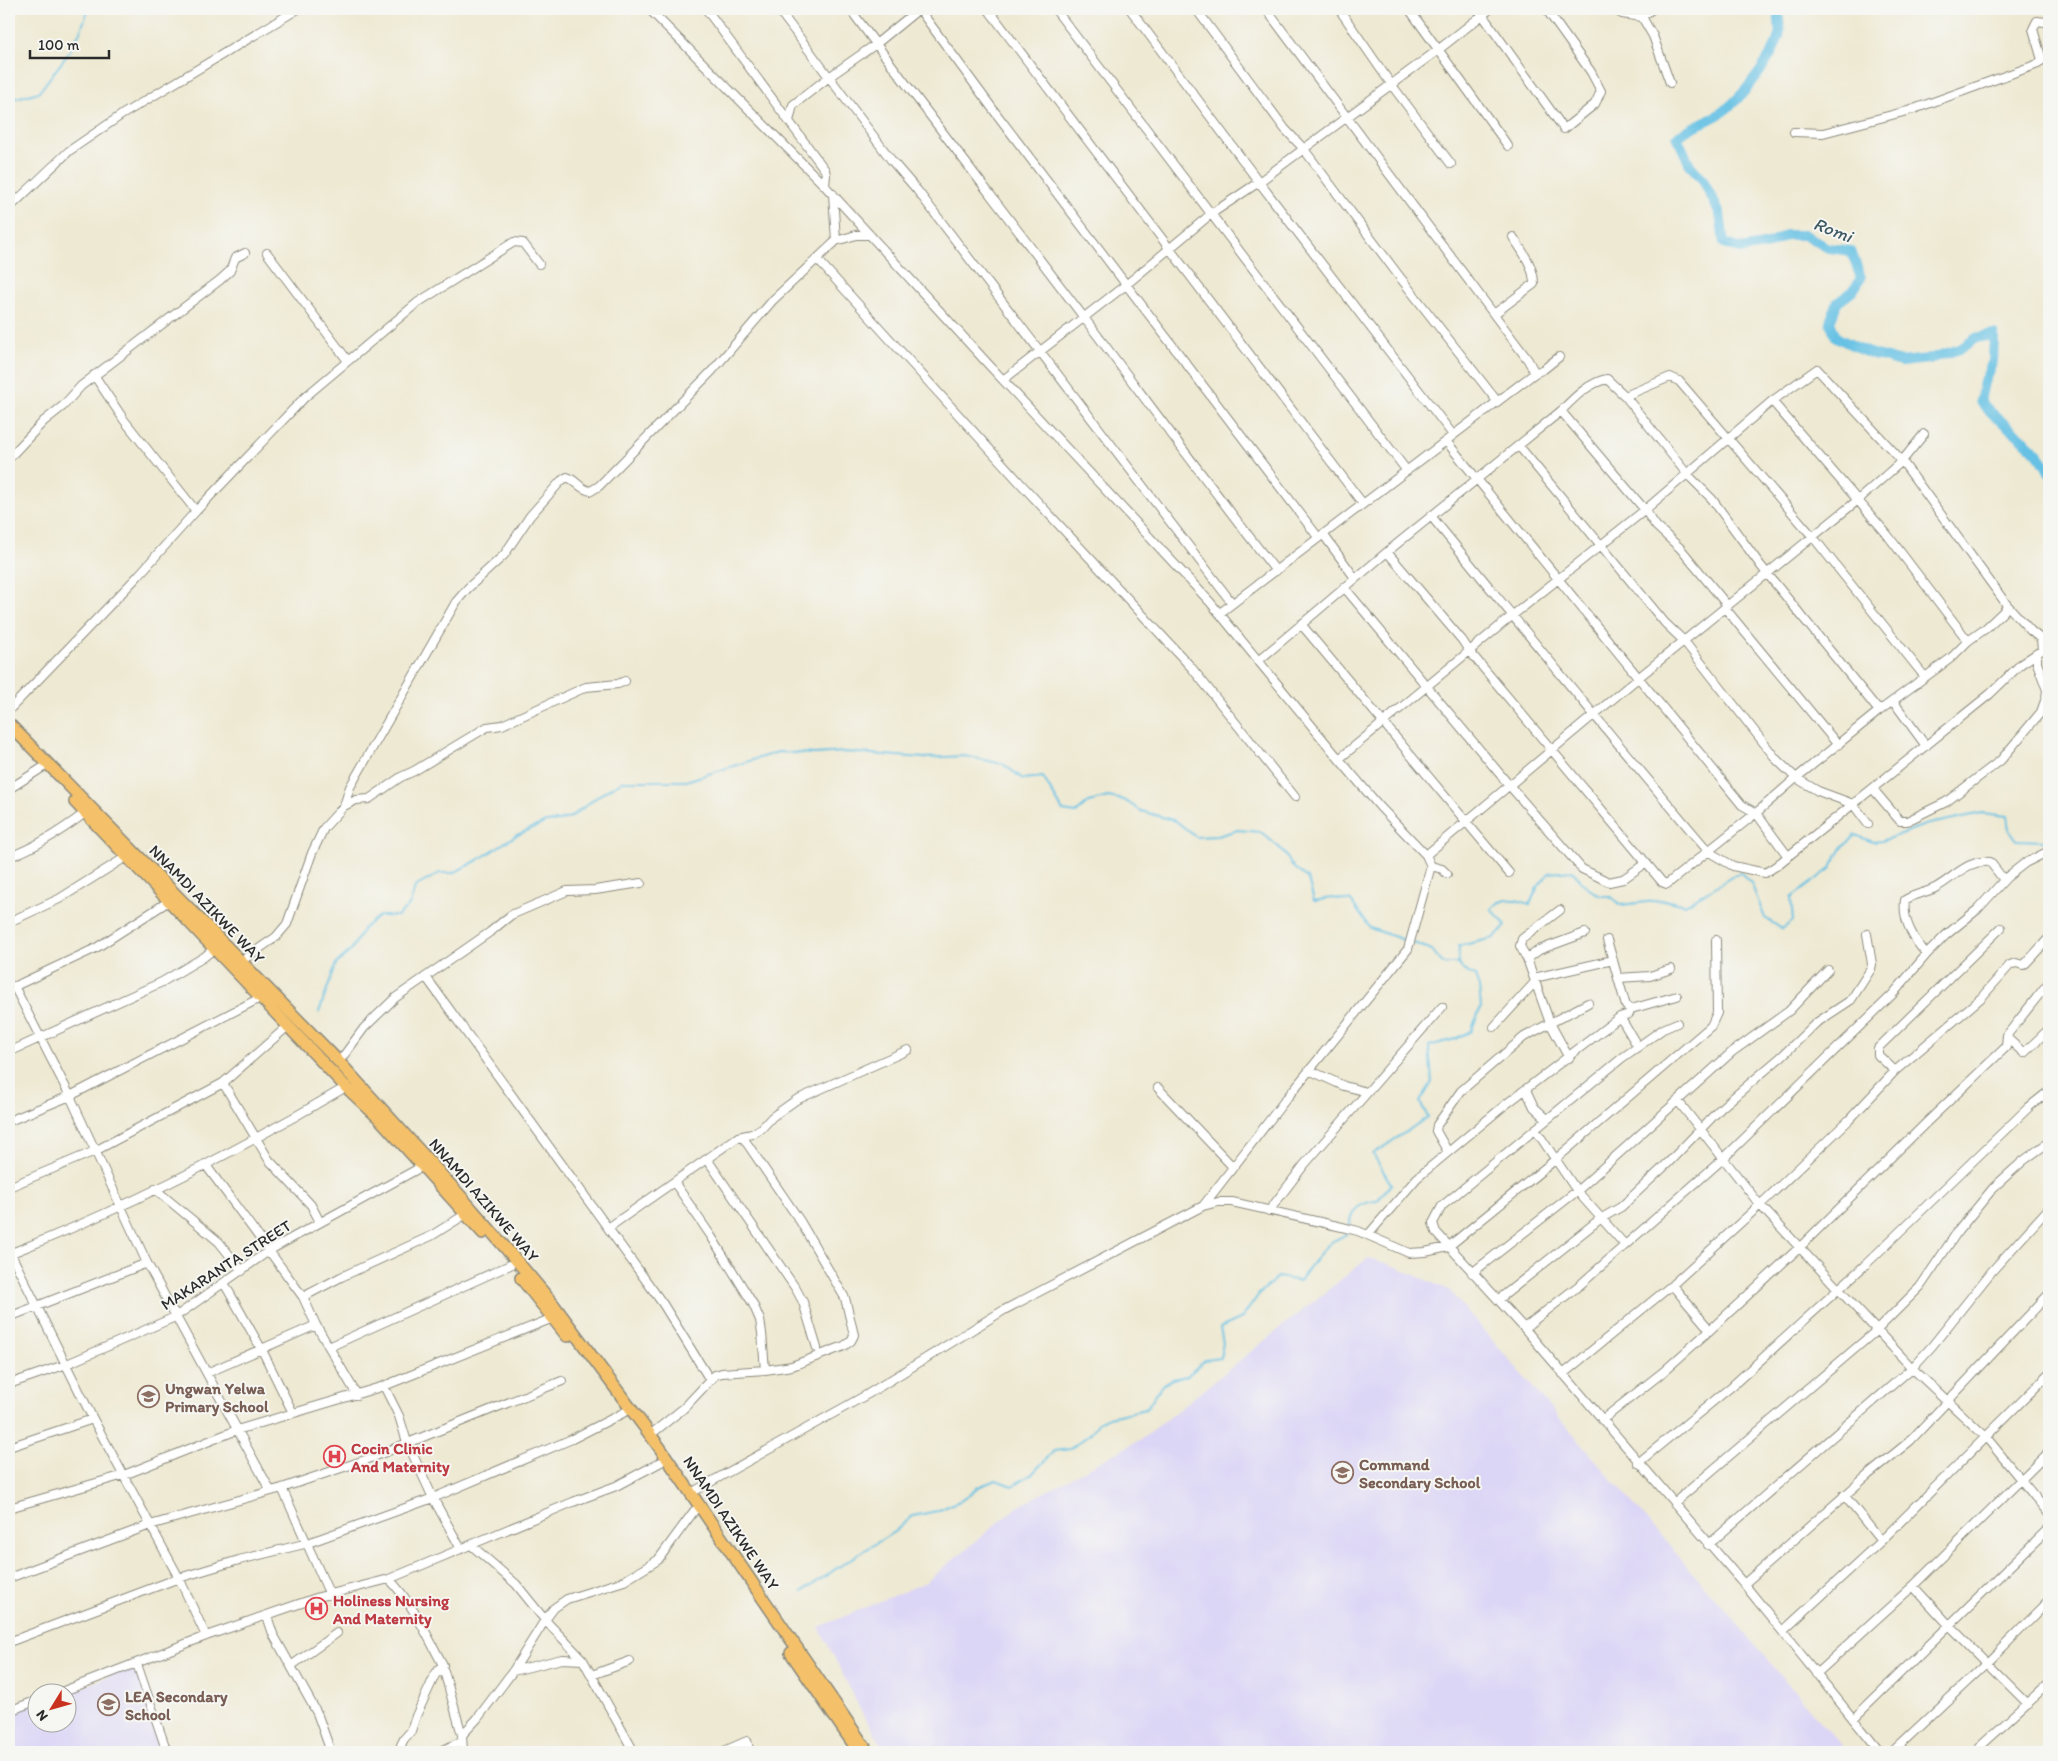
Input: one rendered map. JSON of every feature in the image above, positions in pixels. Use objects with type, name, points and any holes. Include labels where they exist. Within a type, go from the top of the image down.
[{"type":"highway","name":"NNAMDI AZIKWE WAY","points":[[9,724],[339,1062],[464,1200],[547,1296],[691,1493],[858,1752]]},
{"type":"highway","name":"NNAMDI AZIKWE WAY","points":[[9,735],[85,812],[346,1087],[380,1119],[510,1265],[553,1318],[661,1462],[858,1752]]},
{"type":"street","points":[[9,208],[69,152],[123,114],[298,9]]},
{"type":"street","points":[[649,9],[833,194],[1220,613],[1339,759],[1380,807],[1426,855],[1431,866],[1408,949],[1309,1070],[1203,1206]]},
{"type":"street","points":[[706,9],[824,170],[826,176],[825,186]]},
{"type":"street","points":[[778,9],[1232,603]]},
{"type":"street","points":[[850,9],[1084,317],[1175,441],[1276,571]]},
{"type":"street","points":[[777,105],[793,105],[876,44],[919,9],[995,112],[1355,578]]},
{"type":"street","points":[[988,9],[1363,504]]},
{"type":"street","points":[[1055,9],[1407,471]]},
{"type":"street","points":[[1130,9],[1450,438],[1476,479],[1559,578],[1742,805],[1756,813],[1787,855]]},
{"type":"street","points":[[1196,9],[1285,128],[1303,148],[1497,401]]},
{"type":"street","points":[[1266,9],[1494,314],[1535,372]]},
{"type":"street","points":[[1339,9],[1450,164]]},
{"type":"street","points":[[1409,9],[1508,146]]},
{"type":"street","points":[[1003,380],[1127,284],[1211,214],[1259,182],[1438,50],[1480,12],[1490,9]]},
{"type":"street","points":[[1480,12],[1564,129],[1595,104],[1601,91],[1591,72],[1546,9]]},
{"type":"street","points":[[1614,9],[1622,14],[1642,17],[1652,9]]},
{"type":"street","points":[[1642,17],[1653,36],[1670,83]]},
{"type":"street","points":[[1794,132],[1823,133],[1911,110],[2038,64],[2042,60],[2033,28],[2038,21],[2045,22],[2049,20]]},
{"type":"street","points":[[789,121],[793,105]]},
{"type":"street","points":[[833,194],[836,242]]},
{"type":"street","points":[[344,806],[350,787],[456,602],[468,588],[504,555],[530,516],[561,481],[567,477],[573,479],[583,489],[591,491],[606,479],[712,371],[773,300],[817,259],[836,242],[856,235],[870,235]]},
{"type":"street","points":[[1494,314],[1534,284],[1534,277],[1526,256],[1514,237]]},
{"type":"street","points":[[9,710],[305,398],[348,361],[417,303],[514,242],[523,243],[539,264]]},
{"type":"street","points":[[267,252],[348,361]]},
{"type":"street","points":[[9,458],[81,386],[220,280],[230,271],[235,258],[245,253]]},
{"type":"street","points":[[817,259],[1191,668],[1295,797]]},
{"type":"street","points":[[1220,613],[1535,372],[1544,369],[1558,357]]},
{"type":"street","points":[[1339,759],[1513,615],[1645,510],[1772,402],[1815,370],[1820,370],[1902,461],[2007,606],[2031,631],[2041,638],[2042,650],[2021,664],[1990,694],[1873,789],[1765,873],[1733,866],[1709,852],[1594,715],[1513,615],[1431,516]]},
{"type":"street","points":[[94,376],[124,420],[196,511]]},
{"type":"street","points":[[1625,396],[1670,377],[1675,378],[1730,438],[1814,537],[1926,676]]},
{"type":"street","points":[[1258,661],[1344,587],[1561,411],[1579,394],[1597,381],[1607,379],[1625,396],[1687,474],[1712,499],[1879,711]]},
{"type":"street","points":[[1485,387],[1490,399],[1488,408]]},
{"type":"street","points":[[1772,402],[1886,533],[1968,641]]},
{"type":"street","points":[[1561,411],[1645,510],[1656,526],[1680,548],[1838,745]]},
{"type":"street","points":[[1426,855],[1638,678],[1858,500],[1902,461],[1924,434]]},
{"type":"street","points":[[1518,446],[1665,623],[1684,641],[1777,760],[1796,778],[1818,792],[1853,804],[1868,824]]},
{"type":"street","points":[[1387,552],[1662,882],[1667,884],[1709,852],[1879,711],[1951,658],[1968,641],[1985,629],[2007,606]]},
{"type":"street","points":[[1344,587],[1509,785],[1582,869],[1609,882],[1623,879],[1646,863]]},
{"type":"street","points":[[1301,624],[1450,804],[1467,820],[1509,872]]},
{"type":"street","points":[[1873,789],[1900,821],[1907,821],[1946,802],[2001,760],[2041,712],[2046,698],[2046,690],[2037,663],[2037,655]]},
{"type":"street","points":[[240,962],[276,937],[287,924],[312,853],[324,828],[344,806],[356,800],[370,799],[401,777],[487,727],[502,725],[586,687],[625,681]]},
{"type":"street","points":[[1893,701],[1926,746]]},
{"type":"street","points":[[9,789],[42,768]]},
{"type":"street","points":[[9,858],[60,831],[85,812]]},
{"type":"street","points":[[1524,1328],[1581,1284],[1724,1158],[1892,995],[1927,954],[1946,935],[1978,909],[2004,880],[2025,863],[2049,851]]},
{"type":"street","points":[[9,922],[59,900],[126,857]]},
{"type":"street","points":[[1927,954],[1914,938],[1908,923],[1905,900],[1935,888],[1978,862],[1990,862],[2004,880]]},
{"type":"street","points":[[1431,866],[1442,869],[1447,874]]},
{"type":"street","points":[[339,1062],[364,1028],[395,998],[511,915],[530,905],[567,891],[595,890],[641,883]]},
{"type":"street","points":[[169,901],[96,948],[12,987],[42,1038],[147,1263],[270,1490]]},
{"type":"street","points":[[1560,910],[1522,939],[1520,946],[1527,959],[1550,1023],[1569,1058]]},
{"type":"street","points":[[1895,1072],[1878,1055],[1878,1048],[2001,928]]},
{"type":"street","points":[[1527,959],[1539,950],[1585,933]]},
{"type":"street","points":[[1498,1300],[1600,1219],[1620,1207],[1669,1162],[1721,1108],[1782,1056],[1816,1023],[1851,1000],[1871,969],[1872,964],[1867,934]]},
{"type":"street","points":[[1563,1374],[1672,1285],[1849,1120],[1895,1072],[1976,1004],[2010,965],[2016,963],[2023,965],[2026,963],[2049,938]]},
{"type":"street","points":[[1607,940],[1626,1006],[1631,1009]]},
{"type":"street","points":[[691,1493],[868,1394],[1004,1310],[1203,1206],[1218,1202],[1232,1202],[1342,1227],[1358,1231],[1409,1253],[1448,1247],[1556,1160],[1715,1021],[1718,994],[1716,940]]},
{"type":"street","points":[[9,1052],[162,982],[204,957],[215,948]]},
{"type":"street","points":[[1494,1027],[1534,980],[1613,960]]},
{"type":"street","points":[[1618,978],[1650,976],[1671,969]]},
{"type":"street","points":[[1472,1273],[1577,1191],[1732,1052],[1789,1011],[1828,970]]},
{"type":"street","points":[[426,977],[663,1304],[710,1380]]},
{"type":"street","points":[[1602,1420],[1663,1372],[1800,1247],[2006,1047],[2007,1035],[2049,982]]},
{"type":"street","points":[[1368,1235],[1417,1178],[1620,1017],[1628,1014],[1631,1009],[1677,996]]},
{"type":"street","points":[[9,1121],[70,1096],[262,997]]},
{"type":"street","points":[[1448,1152],[1436,1131],[1438,1125],[1462,1091],[1524,1037],[1588,1003]]},
{"type":"street","points":[[1269,1211],[1304,1165],[1442,1007]]},
{"type":"street","points":[[1620,1017],[1638,1047]]},
{"type":"street","points":[[1676,1023],[1663,1029],[1638,1047],[1547,1119],[1442,1206],[1433,1223],[1436,1232],[1448,1247],[1524,1328],[1638,1463],[1744,1584],[1880,1752]]},
{"type":"street","points":[[9,1188],[96,1152],[223,1083],[288,1026]]},
{"type":"street","points":[[2007,1038],[2024,1053],[2049,1028]]},
{"type":"street","points":[[608,1228],[738,1137],[752,1134],[762,1128],[772,1117],[796,1100],[908,1050]]},
{"type":"street","points":[[1309,1070],[1344,1086],[1367,1092]]},
{"type":"street","points":[[223,1083],[268,1160],[311,1206],[320,1222]]},
{"type":"street","points":[[206,1636],[179,1578],[93,1419],[9,1252],[120,1208],[255,1139],[346,1087]]},
{"type":"street","points":[[1158,1088],[1233,1166]]},
{"type":"street","points":[[1526,1090],[1534,1107],[1547,1119]]},
{"type":"street","points":[[1638,1463],[1732,1386],[1839,1289],[2029,1107],[2049,1091]]},
{"type":"street","points":[[1678,1101],[1760,1205],[1912,1368],[1986,1437],[2049,1514]]},
{"type":"street","points":[[1535,1129],[1577,1191],[1625,1245]]},
{"type":"street","points":[[650,1435],[684,1408],[710,1380],[722,1373],[792,1366],[844,1346],[854,1336],[845,1298],[821,1255],[744,1139],[738,1137]]},
{"type":"street","points":[[1674,1503],[1877,1330],[1920,1287],[1958,1232],[1994,1187],[2023,1161],[2049,1142]]},
{"type":"street","points":[[707,1159],[796,1289],[803,1302],[817,1348]]},
{"type":"street","points":[[205,1164],[303,1297],[316,1325],[357,1395]]},
{"type":"street","name":"MAKARANTA STREET","points":[[9,1384],[67,1364],[175,1317],[270,1250],[423,1166]]},
{"type":"street","points":[[674,1182],[711,1236],[753,1304],[760,1320],[765,1370]]},
{"type":"street","points":[[156,1189],[220,1242],[242,1271]]},
{"type":"street","points":[[1708,1544],[1912,1368],[1992,1271],[2049,1208]]},
{"type":"street","points":[[303,1297],[340,1277],[431,1236],[466,1214]]},
{"type":"street","points":[[9,1318],[147,1263]]},
{"type":"street","points":[[329,1347],[510,1265]]},
{"type":"street","points":[[224,1283],[262,1350],[293,1413]]},
{"type":"street","points":[[1672,1285],[1710,1330]]},
{"type":"street","points":[[1744,1584],[1844,1495],[1910,1441],[2049,1294]]},
{"type":"street","points":[[9,1508],[124,1474],[237,1430],[384,1386],[553,1318]]},
{"type":"street","points":[[207,1374],[316,1325]]},
{"type":"street","points":[[1783,1631],[1882,1541],[2049,1374]]},
{"type":"street","points":[[9,1578],[150,1525],[282,1488],[368,1459],[562,1381]]},
{"type":"street","points":[[384,1386],[399,1416],[407,1442],[433,1498],[461,1549]]},
{"type":"street","points":[[9,1642],[179,1578],[239,1560],[308,1543],[433,1498],[572,1439],[625,1412]]},
{"type":"street","points":[[9,1447],[93,1419]]},
{"type":"street","points":[[1816,1674],[1913,1586],[2049,1452]]},
{"type":"street","points":[[78,1686],[206,1636],[330,1595],[389,1579],[616,1486],[661,1462]]},
{"type":"street","points":[[282,1488],[330,1595]]},
{"type":"street","points":[[1844,1495],[1882,1541]]},
{"type":"street","points":[[438,1752],[462,1738],[513,1671],[554,1608],[567,1599],[624,1581],[658,1560],[694,1511]]},
{"type":"street","points":[[1853,1719],[2049,1528]]},
{"type":"street","points":[[471,1545],[516,1584],[545,1620],[584,1660],[634,1752]]},
{"type":"street","points":[[389,1579],[396,1586],[418,1619],[443,1665],[436,1674],[411,1731],[401,1745],[402,1752]]},
{"type":"street","points":[[1913,1586],[2028,1704]]},
{"type":"street","points":[[1892,1752],[1987,1663],[2049,1601]]},
{"type":"street","points":[[267,1616],[273,1634],[317,1713],[331,1752]]},
{"type":"street","points":[[290,1666],[337,1633]]},
{"type":"street","points":[[513,1671],[562,1658],[584,1660]]},
{"type":"street","points":[[592,1675],[630,1661]]},
{"type":"street","points":[[137,1664],[167,1752]]},
{"type":"street","points":[[436,1674],[444,1671],[462,1738],[463,1752]]},
{"type":"street","points":[[1974,1752],[2049,1684]]},
{"type":"street","points":[[9,1711],[28,1704]]},
{"type":"street","points":[[722,1752],[747,1741],[750,1752]]},
{"type":"shaded area","name":"Command Secondary School","points":[[1368,1258],[1389,1264],[1449,1290],[1847,1752],[887,1752],[864,1717],[819,1627],[926,1582],[1016,1508],[1143,1438]]},
{"type":"shaded area","name":"LEA Secondary School","points":[[137,1664],[167,1752],[9,1752],[9,1711],[28,1704],[28,1734],[78,1734],[78,1690]]},
{"type":"waterway","points":[[9,100],[39,92],[68,54],[79,34],[89,9]]},
{"type":"waterway","name":"Romi","points":[[1778,9],[1780,26],[1775,46],[1769,58],[1743,93],[1723,111],[1677,137],[1690,165],[1703,180],[1720,214],[1724,243],[1741,249],[1769,244],[1786,235],[1805,235],[1828,248],[1851,251],[1861,278],[1853,291],[1837,303],[1830,322],[1836,337],[1866,352],[1901,362],[1929,359],[1960,349],[1976,338],[1994,334],[1993,361],[1984,382],[1980,401],[2036,452],[2049,472]]},
{"type":"waterway","points":[[319,1012],[336,964],[351,950],[364,928],[379,916],[398,916],[410,904],[415,887],[440,873],[453,873],[478,860],[515,836],[546,822],[559,821],[571,817],[601,794],[623,781],[686,781],[778,752],[815,754],[845,752],[924,758],[965,756],[1003,764],[1023,779],[1043,777],[1063,811],[1076,813],[1089,802],[1108,797],[1124,800],[1141,811],[1176,821],[1196,837],[1217,836],[1238,830],[1261,832],[1281,849],[1294,868],[1308,879],[1314,901],[1332,898],[1351,901],[1370,928],[1407,941]]},
{"type":"waterway","points":[[1350,1227],[1351,1216],[1357,1208],[1366,1203],[1377,1201],[1391,1184],[1373,1154],[1428,1117],[1420,1102],[1432,1082],[1429,1046],[1455,1039],[1471,1031],[1481,1007],[1479,987],[1475,976],[1461,968],[1458,957],[1459,946],[1494,938],[1506,925],[1491,909],[1504,900],[1530,904],[1537,888],[1549,873],[1572,871],[1589,889],[1601,896],[1610,896],[1620,905],[1664,900],[1685,905],[1740,872],[1751,883],[1765,918],[1782,929],[1793,921],[1791,898],[1830,869],[1842,848],[1855,835],[1873,842],[1882,841],[1925,825],[1982,813],[2007,816],[2009,829],[2017,840],[2044,841],[2049,838]]},
{"type":"waterway","points":[[1411,942],[1432,950],[1443,964],[1458,964]]},
{"type":"waterway","points":[[802,1592],[894,1532],[913,1516],[937,1511],[962,1500],[978,1487],[996,1480],[1012,1486],[1032,1474],[1054,1451],[1070,1449],[1090,1434],[1100,1421],[1109,1417],[1146,1409],[1162,1385],[1173,1379],[1187,1376],[1205,1360],[1220,1358],[1223,1343],[1220,1328],[1242,1318],[1259,1294],[1278,1277],[1300,1281],[1325,1248],[1349,1231]]},
{"type":"place","name":"Ungwan Yelwa Primary School","points":[[149,1397]]},
{"type":"place","name":"Cocin Clinic And Maternity","points":[[335,1457]]},
{"type":"place","name":"Command Secondary School","points":[[1343,1473]]},
{"type":"place","name":"Holiness Nursing And Maternity","points":[[317,1609]]},
{"type":"place","name":"LEA Secondary School","points":[[109,1705]]}]
